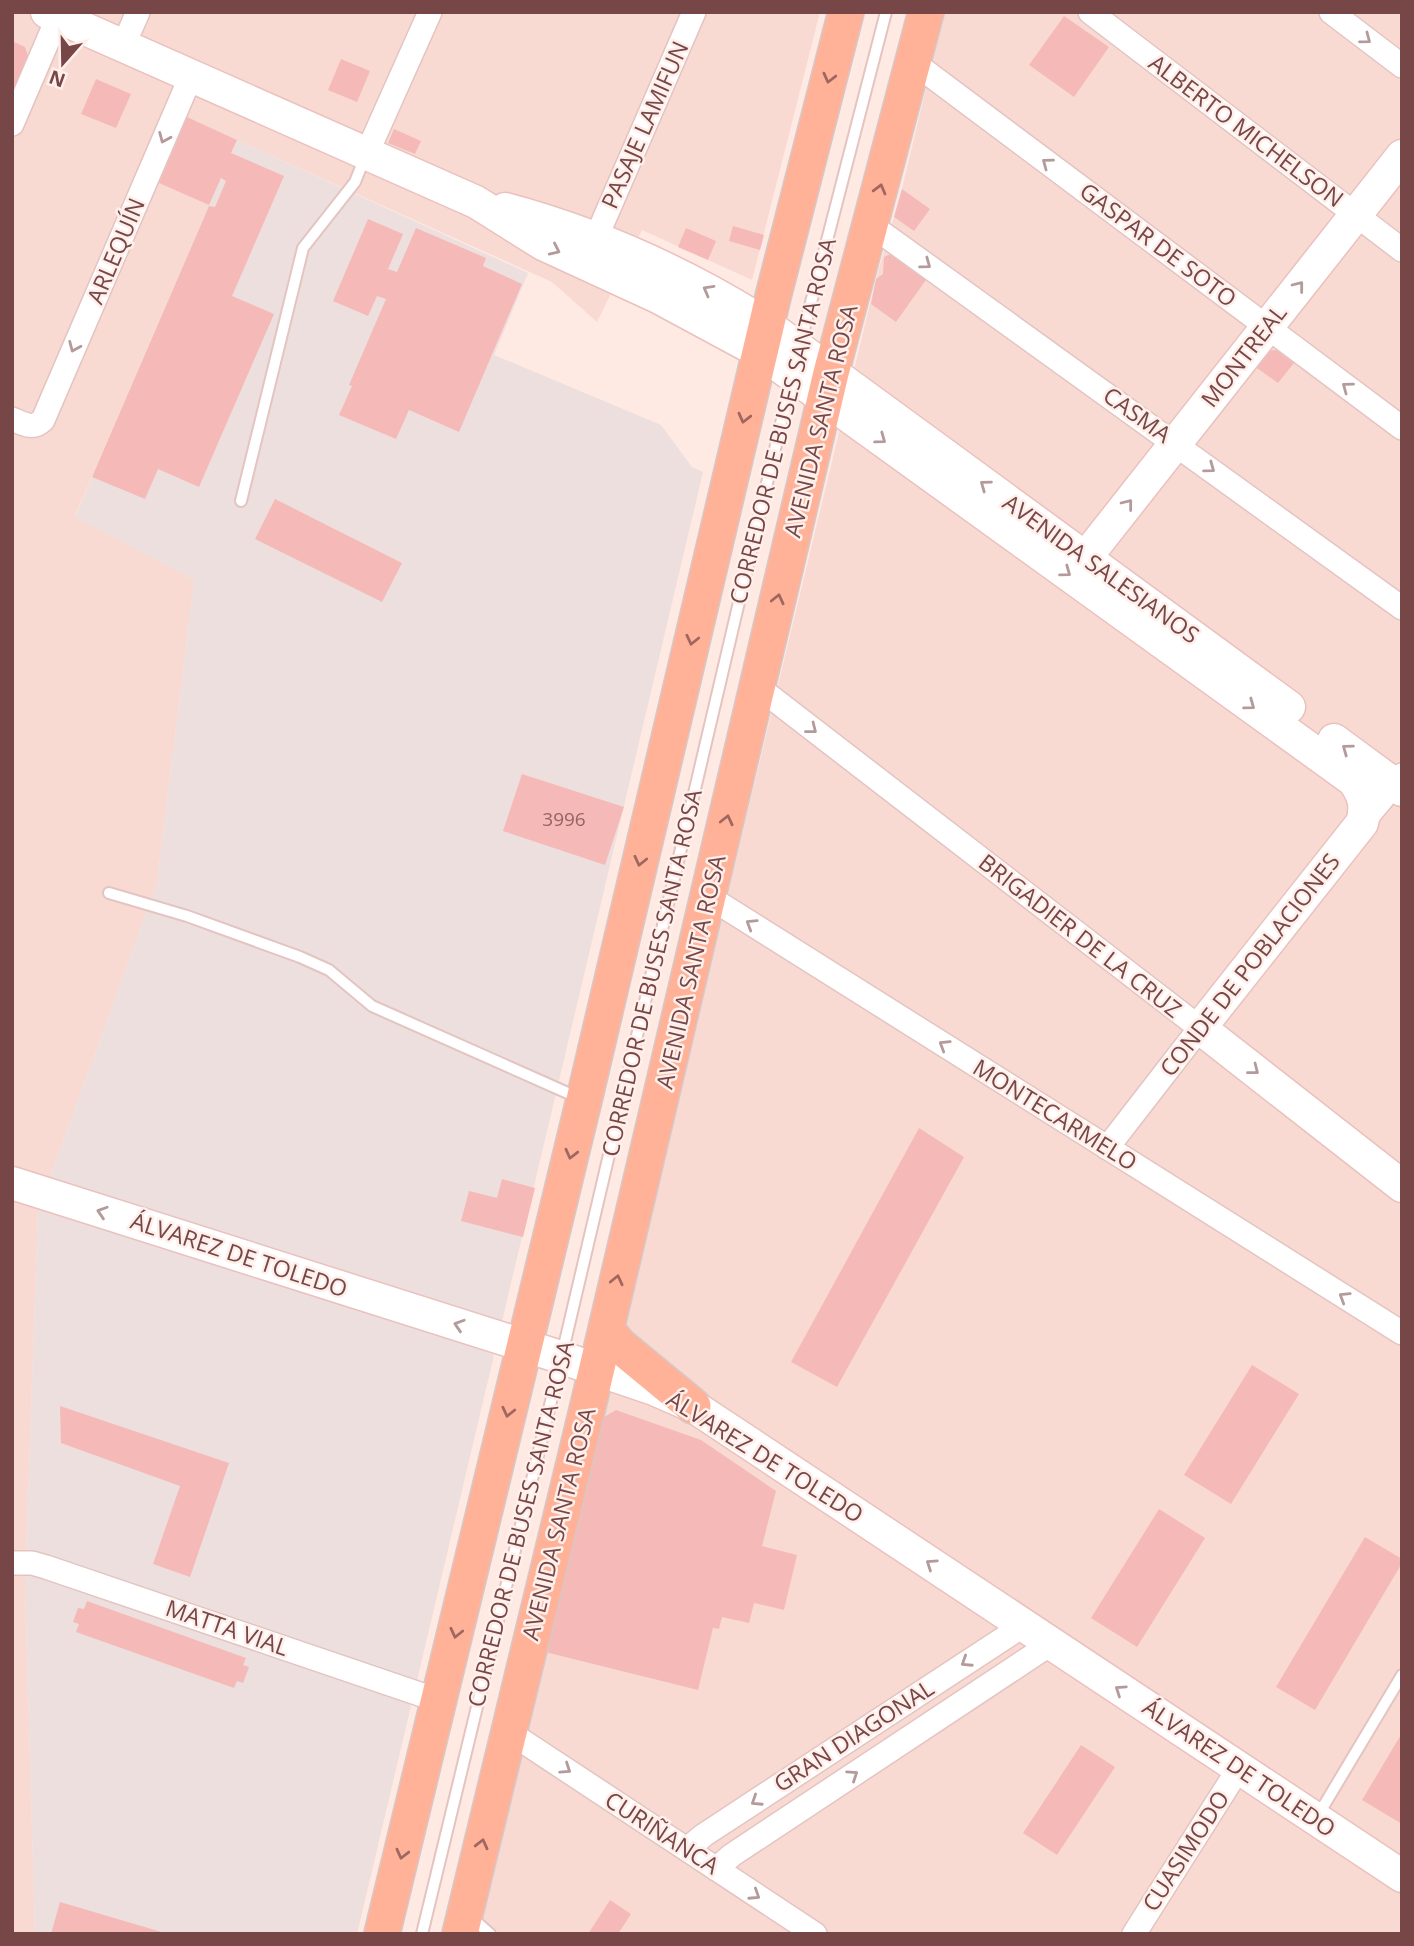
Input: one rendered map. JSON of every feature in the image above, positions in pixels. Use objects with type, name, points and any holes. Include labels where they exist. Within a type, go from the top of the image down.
[{"type":"main road","name":"AVENIDA SANTA ROSA","points":[[472,1927],[509,1731],[829,386],[926,12]]},
{"type":"main road","points":[[382,1934],[584,1100],[841,14]]},
{"type":"main road","points":[[53,15],[476,202],[544,244],[658,297],[763,338]]},
{"type":"main road","name":"MONTREAL","points":[[1086,557],[1402,156]]},
{"type":"main road","points":[[476,202],[525,214],[596,238],[690,280],[763,338]]},
{"type":"main road","name":"AVENIDA SALESIANOS","points":[[763,338],[829,386],[1086,557],[1399,783]]},
{"type":"main road","name":"AVENIDA SALESIANOS","points":[[829,386],[1346,775],[1363,795],[1365,811],[1362,824]]},
{"type":"main road","name":"CONDE DE POBLACIONES","points":[[1200,1028],[1362,824]]},
{"type":"main road","name":"BRIGADIER DE LA CRUZ","points":[[1200,1028],[1402,1186]]},
{"type":"main road","name":"ÁLVAREZ DE TOLEDO","points":[[12,1184],[561,1358],[654,1389],[693,1406],[1402,1876]]},
{"type":"main road","points":[[606,1329],[619,1345],[693,1406]]},
{"type":"street","points":[[123,46],[138,12]]},
{"type":"street","points":[[367,153],[430,12]]},
{"type":"street","name":"PASAJE LAMIFUN","points":[[596,238],[694,12]]},
{"type":"street","name":"ALBERTO MICHELSON","points":[[1090,12],[1402,250]]},
{"type":"street","points":[[1331,12],[1402,66]]},
{"type":"street","points":[[12,124],[53,15]]},
{"type":"street","name":"GASPAR DE SOTO","points":[[913,62],[1402,428]]},
{"type":"street","name":"ARLEQUÍN","points":[[12,419],[30,426],[38,425],[43,420],[191,76]]},
{"type":"street","name":"CASMA","points":[[871,225],[1402,608]]},
{"type":"street","name":"BRIGADIER DE LA CRUZ","points":[[758,687],[1200,1028]]},
{"type":"street","name":"CONDE DE POBLACIONES","points":[[1362,824],[1399,783]]},
{"type":"street","name":"MONTECARMELO","points":[[709,897],[1402,1333]]},
{"type":"street","name":"CONDE DE POBLACIONES","points":[[1107,1148],[1200,1028]]},
{"type":"street","name":"MATTA VIAL","points":[[12,1563],[32,1563],[47,1567],[440,1701]]},
{"type":"street","name":"GRAN DIAGONAL","points":[[687,1849],[704,1835],[1024,1625]]},
{"type":"street","name":"GRAN DIAGONAL","points":[[716,1868],[1052,1645]]},
{"type":"street","name":"CURIÑANCA","points":[[509,1731],[815,1934]]},
{"type":"street","name":"CUASIMODO","points":[[1134,1934],[1239,1768]]},
{"type":"lane","name":"CORREDOR DE BUSES SANTA ROSA","points":[[422,1934],[796,363],[886,12]]},
{"type":"lane","points":[[240,501],[303,248],[355,182],[367,153]]},
{"type":"lane","points":[[109,893],[187,916],[300,957],[329,970],[372,1006],[584,1100]]},
{"type":"lane","points":[[1316,1819],[1402,1675]]},
{"type":"shaded area","points":[[12,12],[820,12],[752,280],[642,230],[597,322],[552,282],[237,140],[75,516],[194,580],[157,883],[38,1210],[25,1585],[35,1934],[12,1934]]},
{"type":"shaded area","points":[[944,12],[1402,12],[1402,1934],[477,1934],[876,279],[902,189]]},
{"type":"shaded area","points":[[237,140],[528,273],[494,355],[661,425],[692,467],[703,472],[357,1934],[35,1934],[25,1585],[38,1210],[157,883],[194,580],[75,517]]},
{"type":"building","points":[[1064,16],[1109,47],[1074,97],[1029,65]]},
{"type":"building","points":[[12,41],[25,47],[29,59],[12,98]]},
{"type":"building","points":[[341,59],[370,71],[357,102],[328,90]]},
{"type":"building","points":[[96,79],[131,94],[116,128],[81,114]]},
{"type":"building","points":[[187,117],[237,140],[231,153],[284,176],[232,296],[274,314],[199,487],[158,469],[145,499],[92,477],[209,206],[215,207],[226,181],[221,178],[209,205],[159,183]]},
{"type":"building","points":[[394,129],[421,141],[415,154],[388,143]]},
{"type":"building","points":[[902,189],[930,209],[914,231],[894,217]]},
{"type":"building","points":[[368,219],[403,234],[388,269],[397,272],[416,228],[486,258],[483,266],[522,284],[459,432],[409,410],[396,439],[339,415],[386,299],[377,296],[368,316],[333,301]]},
{"type":"building","points":[[733,226],[764,235],[760,250],[729,241]]},
{"type":"building","points":[[686,228],[716,241],[708,260],[678,247]]},
{"type":"building","points":[[895,252],[928,277],[896,322],[871,304],[876,279],[883,274],[884,257]]},
{"type":"building","points":[[1276,350],[1294,363],[1278,383],[1254,366],[1265,351]]},
{"type":"building","points":[[275,499],[402,563],[382,602],[255,539]]},
{"type":"building","points":[[522,774],[624,807],[605,865],[503,831]]},
{"type":"building","points":[[919,1128],[964,1157],[837,1387],[791,1362]]},
{"type":"building","points":[[502,1179],[535,1188],[523,1237],[461,1221],[469,1191],[497,1198]]},
{"type":"building","points":[[1252,1365],[1299,1394],[1231,1504],[1184,1475]]},
{"type":"building","points":[[60,1406],[229,1463],[190,1577],[153,1564],[180,1486],[61,1443]]},
{"type":"building","points":[[616,1410],[701,1440],[776,1491],[762,1546],[797,1555],[784,1610],[754,1603],[749,1623],[722,1617],[719,1629],[713,1628],[698,1690],[541,1651],[599,1420]]},
{"type":"building","points":[[1159,1509],[1205,1538],[1137,1647],[1091,1618]]},
{"type":"building","points":[[1365,1537],[1402,1559],[1402,1563],[1315,1710],[1276,1687]]},
{"type":"building","points":[[87,1601],[246,1658],[243,1665],[249,1667],[243,1683],[237,1681],[234,1688],[76,1632],[79,1624],[73,1622],[78,1608],[84,1609]]},
{"type":"building","points":[[1402,1733],[1402,1824],[1362,1800]]},
{"type":"building","points":[[1081,1745],[1115,1767],[1057,1855],[1023,1833]]},
{"type":"building","points":[[610,1900],[631,1914],[618,1934],[588,1934]]},
{"type":"building","points":[[60,1902],[165,1933],[165,1934],[51,1934]]}]
